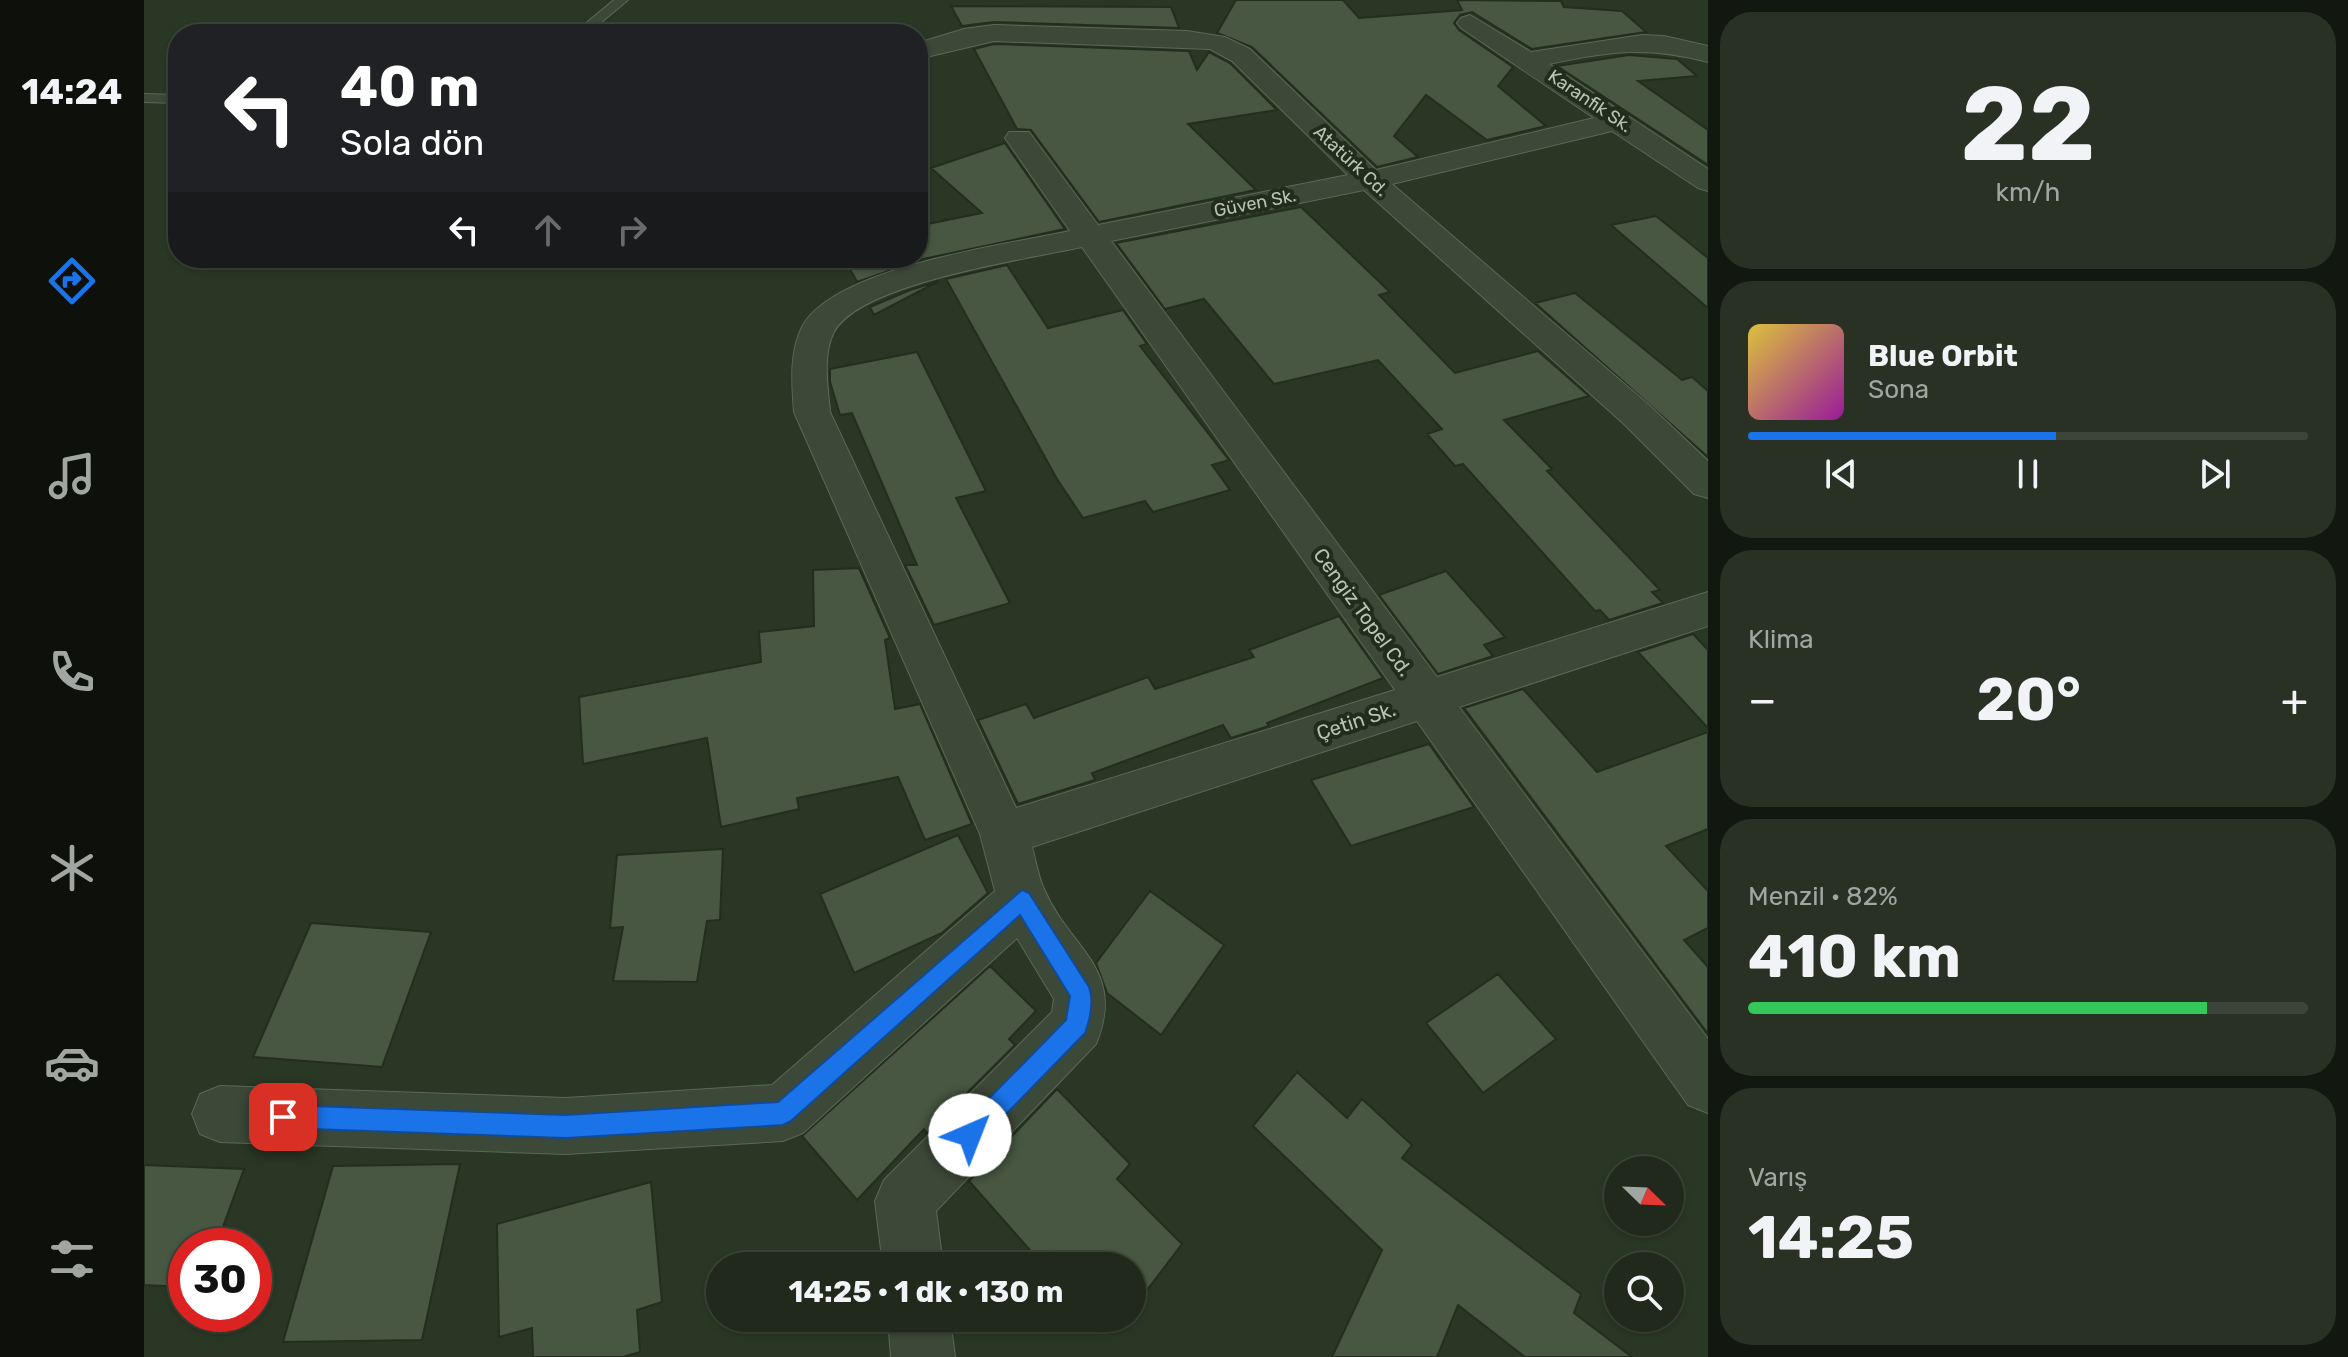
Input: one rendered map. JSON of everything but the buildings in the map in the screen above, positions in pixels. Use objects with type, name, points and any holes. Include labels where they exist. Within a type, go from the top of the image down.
[{"type":"street","name":"Karanfik Sk.","points":[[1470,23],[1708,182]]},
{"type":"street","name":"Atatürk Cd.","points":[[928,48],[964,37],[994,33],[1216,42],[1241,55],[1370,180],[1637,415],[1708,484]]},
{"type":"street","points":[[1529,60],[1657,40],[1688,45],[1708,54]]},
{"type":"street","name":"Güven Sk.","points":[[911,1252],[905,1201],[1077,1025],[1081,994],[1022,900],[1004,834],[812,412],[809,368],[818,329],[846,301],[890,281],[1093,235],[1370,180],[1618,121]]},
{"type":"street","name":"Cengiz Topel Cd.","points":[[1019,138],[1093,235],[1425,699],[1708,1085]]},
{"type":"street","name":"Çetin Sk.","points":[[1004,834],[1708,609]]},
{"type":"street","points":[[220,1114],[566,1126],[783,1113],[1022,900]]},
{"type":"street","points":[[920,1332],[923,1357]]},
{"type":"lane","points":[[592,24],[622,0]]},
{"type":"lane","points":[[144,98],[168,99]]},
{"type":"route","points":[[283,1117],[566,1126],[783,1113],[1022,900],[1081,994],[1077,1025],[970,1135]]}]
